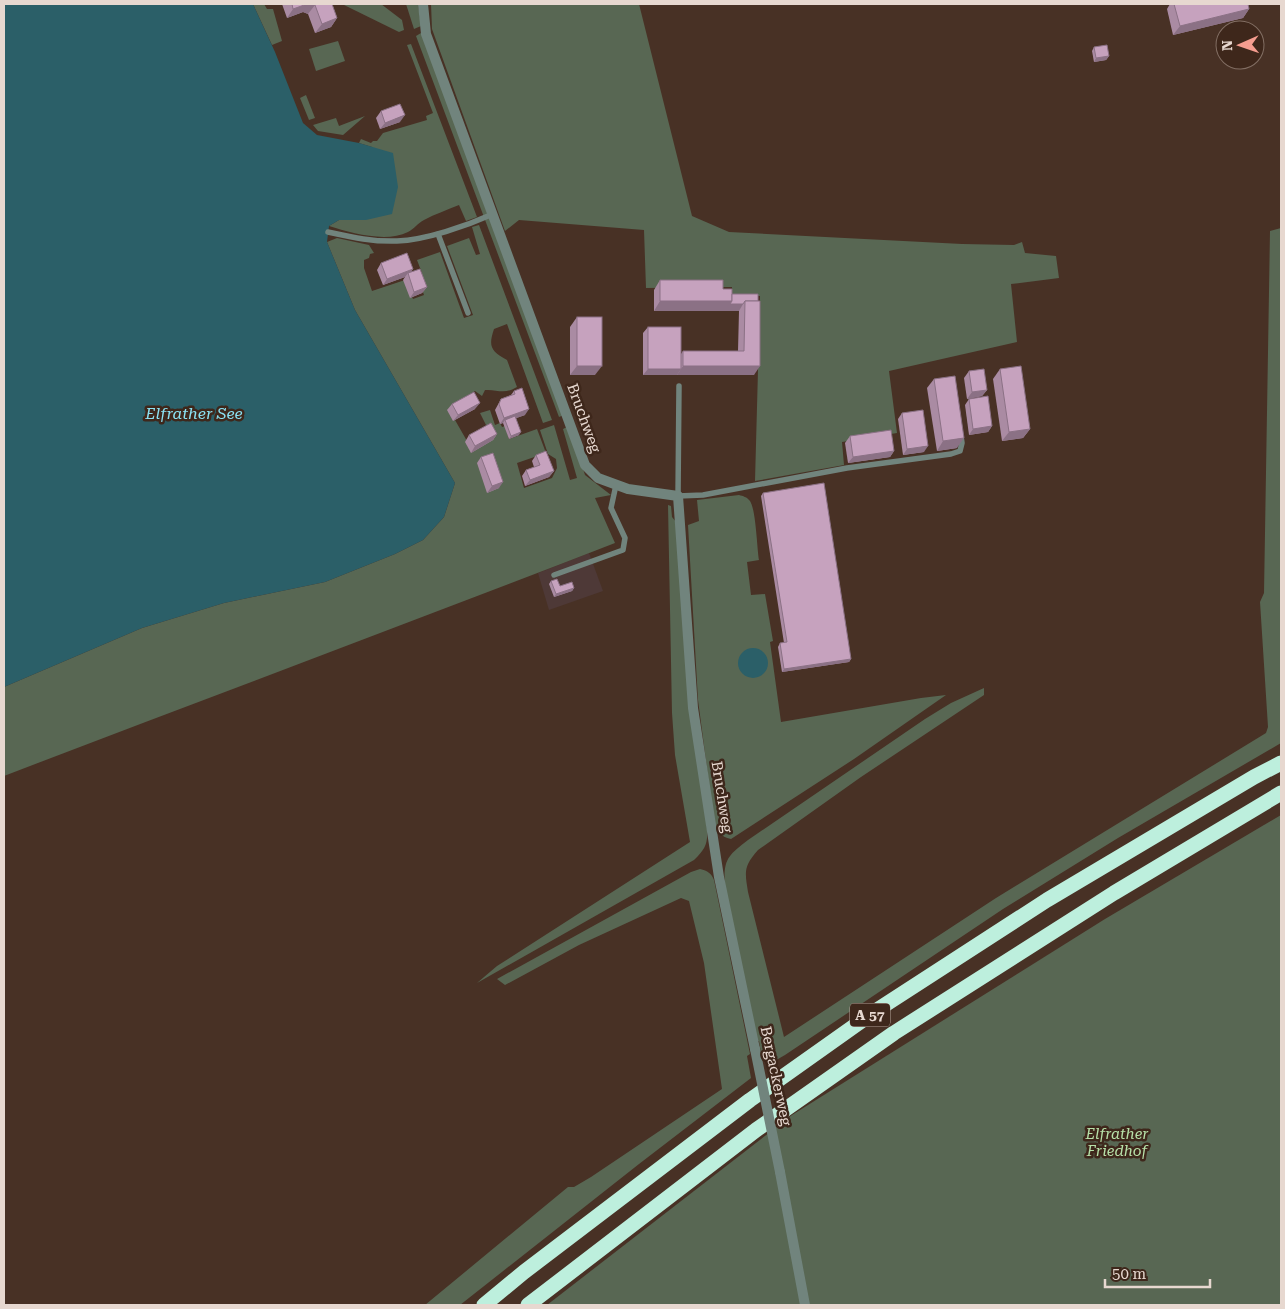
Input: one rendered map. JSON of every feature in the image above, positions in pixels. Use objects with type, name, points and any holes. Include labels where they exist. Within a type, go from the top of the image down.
[{"type":"highway","name":"A 57","points":[[484,1305],[532,1266],[750,1100],[877,1010],[1048,900],[1254,777],[1281,763]]},
{"type":"highway","name":"A 57","points":[[528,1305],[756,1130],[894,1033],[1114,893],[1281,793]]},
{"type":"street","name":"Bruchweg","points":[[423,4],[426,34],[585,465],[598,478],[616,485],[628,489],[678,496],[693,708],[716,854]]},
{"type":"street","name":"Bergackerweg","points":[[716,854],[805,1305]]},
{"type":"lane","points":[[328,232],[364,239],[398,241],[438,234],[493,214]]},
{"type":"lane","points":[[438,234],[468,313]]},
{"type":"lane","points":[[679,386],[678,496],[703,495],[847,468],[951,454],[960,451],[962,443],[961,433]]},
{"type":"lane","points":[[554,575],[624,550],[625,538],[611,508],[616,485]]},
{"type":"shaded area","points":[[589,553],[603,591],[549,610],[538,573]]},
{"type":"green space","points":[[253,4],[264,4],[267,9],[273,9],[282,41],[272,45]]},
{"type":"green space","points":[[342,4],[381,4],[402,20],[404,30],[399,32]]},
{"type":"green space","points":[[406,4],[418,4],[421,26],[414,29]]},
{"type":"green space","points":[[431,4],[639,4],[692,216],[729,232],[962,244],[1014,245],[1022,242],[1025,253],[1056,256],[1059,278],[1011,284],[1017,342],[889,371],[897,433],[842,442],[844,465],[755,481],[760,296],[732,296],[732,287],[646,288],[644,230],[519,220],[505,231],[432,29]]},
{"type":"green space","points":[[421,33],[564,415],[559,417],[416,36]]},
{"type":"green space","points":[[338,41],[345,61],[316,71],[309,49]]},
{"type":"green space","points":[[411,44],[477,217],[466,221],[459,205],[424,220],[408,232],[389,237],[368,236],[329,226],[339,220],[372,147],[359,143],[361,139],[371,143],[377,141],[383,133],[427,120],[426,116],[433,113],[407,45]]},
{"type":"green space","points":[[306,95],[315,118],[309,120],[300,98]]},
{"type":"green space","points":[[365,116],[343,135],[318,131],[313,125],[336,118],[339,126]]},
{"type":"green space","points":[[479,225],[552,420],[543,423],[507,324],[494,329],[491,344],[497,354],[507,360],[517,387],[504,391],[485,390],[482,396],[475,391],[467,396],[455,420],[467,441],[488,429],[480,413],[490,410],[495,425],[500,423],[502,427],[505,426],[509,439],[537,429],[546,453],[517,463],[524,488],[552,478],[557,468],[556,459],[548,454],[540,430],[554,425],[570,480],[577,478],[563,429],[569,426],[585,475],[611,495],[595,498],[615,543],[4,776],[4,687],[142,628],[224,603],[325,582],[395,554],[423,540],[444,517],[455,483],[355,310],[327,242],[337,238],[369,245],[374,253],[364,260],[364,268],[372,291],[405,280],[413,299],[424,295],[417,275],[422,273],[417,260],[440,252],[464,318],[473,315],[447,246],[469,238],[476,255],[480,254],[472,227]]},
{"type":"green space","points":[[1281,228],[1281,743],[1118,838],[1003,909],[785,1055],[771,1063],[767,1058],[762,1059],[725,887],[725,871],[728,859],[735,850],[748,840],[925,719],[951,703],[984,688],[984,695],[861,777],[758,850],[747,865],[748,892],[784,1037],[996,898],[1266,733],[1268,727],[1260,602],[1264,593],[1270,231]]},
{"type":"green space","points":[[739,495],[750,501],[754,512],[759,560],[747,562],[751,595],[765,594],[773,641],[770,642],[781,722],[946,695],[854,759],[731,839],[724,837],[720,833],[714,821],[698,700],[688,525],[699,521],[697,500]]},
{"type":"green space","points":[[668,505],[671,506],[672,517],[676,522],[707,829],[705,846],[694,860],[477,983],[497,966],[690,842],[675,755],[672,713]]},
{"type":"green space","name":"Elfrather Friedhof","points":[[1281,815],[1281,1305],[547,1305],[792,1115],[1105,919]]},
{"type":"green space","points":[[700,869],[709,873],[714,880],[750,1054],[747,1056],[751,1078],[460,1305],[425,1305],[568,1187],[574,1187],[591,1177],[722,1089],[704,963],[689,901],[681,898],[579,945],[505,985],[497,979],[691,872]]},
{"type":"water","name":"Elfrather See","points":[[4,4],[253,4],[275,52],[303,123],[317,135],[359,143],[393,153],[398,187],[392,214],[366,220],[339,220],[329,226],[327,242],[355,310],[455,483],[444,517],[423,540],[395,554],[325,582],[224,603],[142,628],[4,687]]},
{"type":"water","points":[[753,648],[764,652],[768,663],[764,674],[753,678],[742,674],[738,663],[742,652]]},
{"type":"building","points":[[292,4],[307,4],[293,9]]},
{"type":"building","points":[[312,4],[332,4],[337,18],[322,24],[315,5]]},
{"type":"building","points":[[1174,4],[1248,4],[1249,9],[1180,26]]},
{"type":"building","points":[[1107,45],[1109,56],[1096,58],[1094,47]]},
{"type":"building","points":[[400,104],[405,115],[385,123],[381,111]]},
{"type":"building","points":[[407,253],[413,269],[387,279],[381,263]]},
{"type":"building","points":[[420,269],[427,287],[414,292],[408,273]]},
{"type":"building","points":[[660,280],[723,280],[723,289],[732,289],[732,301],[660,301]]},
{"type":"building","points":[[732,294],[758,294],[758,301],[730,304]]},
{"type":"building","points":[[745,301],[760,301],[760,366],[683,366],[683,351],[744,351]]},
{"type":"building","points":[[577,317],[602,317],[602,366],[577,366]]},
{"type":"building","points":[[648,327],[681,327],[681,369],[648,369]]},
{"type":"building","points":[[1021,366],[1030,429],[1009,432],[1000,369]]},
{"type":"building","points":[[984,369],[987,390],[972,392],[969,371]]},
{"type":"building","points":[[955,376],[964,438],[943,441],[934,379]]},
{"type":"building","points":[[522,388],[529,409],[504,418],[499,404],[501,399],[515,394],[514,391]]},
{"type":"building","points":[[474,392],[480,403],[458,415],[452,404]]},
{"type":"building","points":[[988,396],[992,426],[973,429],[969,399]]},
{"type":"building","points":[[923,410],[928,446],[907,449],[902,413]]},
{"type":"building","points":[[515,416],[521,432],[511,436],[505,420]]},
{"type":"building","points":[[491,423],[497,434],[475,446],[469,435]]},
{"type":"building","points":[[891,430],[894,451],[853,457],[850,436]]},
{"type":"building","points":[[546,451],[554,471],[530,480],[526,470],[540,465],[536,455]]},
{"type":"building","points":[[493,453],[503,482],[492,486],[481,457]]},
{"type":"building","points":[[824,483],[851,659],[784,669],[780,643],[787,642],[763,493]]},
{"type":"building","points":[[557,579],[560,586],[572,582],[574,588],[556,594],[551,581]]}]
